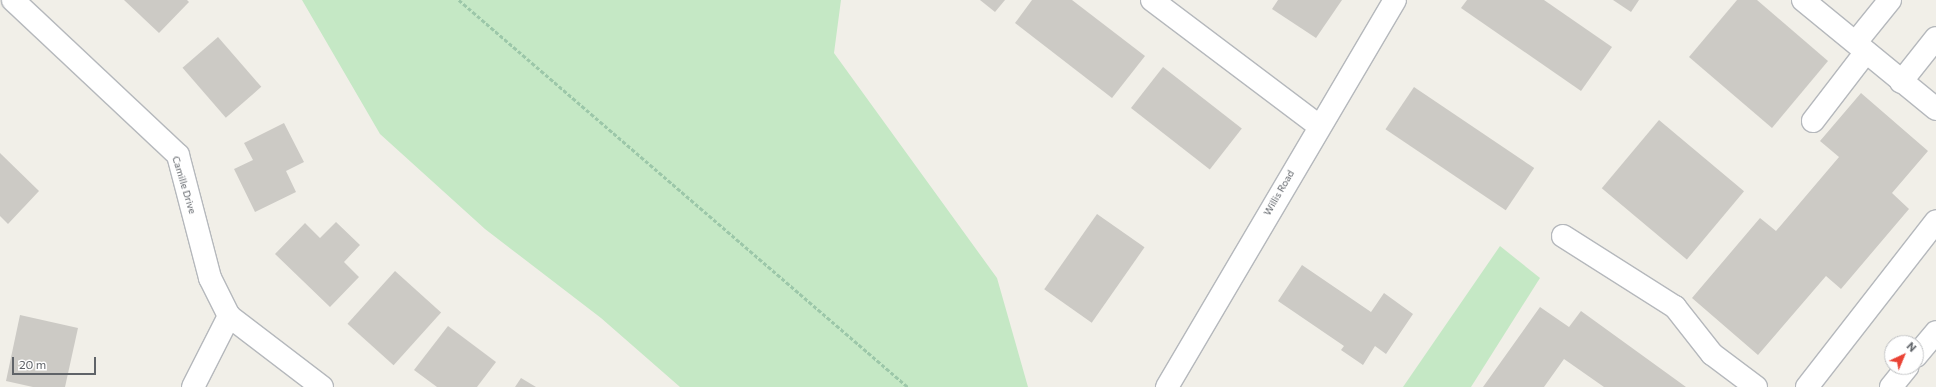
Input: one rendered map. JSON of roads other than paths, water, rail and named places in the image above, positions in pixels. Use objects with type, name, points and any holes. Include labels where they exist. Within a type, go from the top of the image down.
[{"type":"street","name":"Camille Drive","points":[[13,0],[178,155],[210,278],[229,316],[322,387]]},
{"type":"street","points":[[1152,0],[1318,125]]},
{"type":"street","name":"Willis Road","points":[[1167,387],[1318,125],[1395,0]]},
{"type":"street","points":[[1803,0],[1936,109]]},
{"type":"street","points":[[1813,120],[1890,0]]},
{"type":"street","points":[[1902,82],[1936,38]]},
{"type":"street","points":[[1807,387],[1936,221]]},
{"type":"street","points":[[1563,236],[1675,307],[1712,354],[1756,387]]},
{"type":"street","points":[[194,387],[229,316]]},
{"type":"street","points":[[1924,346],[1936,332]]},
{"type":"street","points":[[1891,387],[1901,375]]}]
